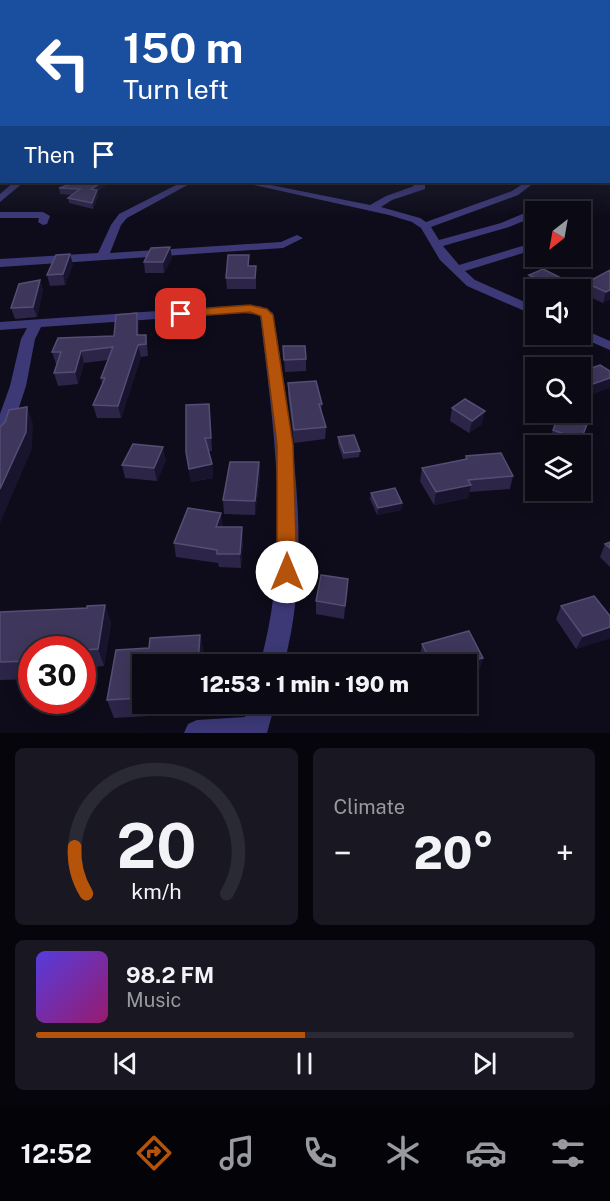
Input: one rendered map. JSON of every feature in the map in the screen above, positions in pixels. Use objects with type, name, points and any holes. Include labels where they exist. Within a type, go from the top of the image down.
[{"type":"street","points":[[0,199],[18,183]]},
{"type":"street","points":[[103,256],[116,225],[123,216],[186,183]]},
{"type":"street","points":[[262,183],[404,216],[425,226],[438,244],[444,258],[455,270],[487,292],[525,308]]},
{"type":"street","points":[[370,209],[389,198],[422,187],[415,183]]},
{"type":"street","points":[[425,226],[515,193],[530,183]]},
{"type":"street","points":[[0,215],[43,215],[45,216],[42,222]]},
{"type":"street","points":[[438,244],[505,225],[525,217]]},
{"type":"street","points":[[0,262],[283,245],[297,238]]},
{"type":"street","points":[[455,270],[525,248]]},
{"type":"street","points":[[0,327],[250,309],[262,311],[267,315],[285,445],[288,559],[282,626],[275,654]]},
{"type":"street","points":[[0,438],[18,386],[28,339],[36,324]]},
{"type":"street","points":[[591,336],[608,343]]},
{"type":"street","points":[[197,733],[254,732],[259,714]]},
{"type":"building","points":[[74,183],[100,183],[91,189],[97,190],[92,203],[68,198],[80,189],[59,188]]},
{"type":"building","points":[[170,247],[163,262],[144,262],[151,248]]},
{"type":"building","points":[[70,254],[63,274],[47,275],[56,255]]},
{"type":"building","points":[[228,255],[249,255],[248,266],[256,266],[255,278],[226,278]]},
{"type":"building","points":[[543,269],[563,279],[537,279],[529,275]]},
{"type":"building","points":[[610,270],[610,290],[606,292],[591,285],[591,280]]},
{"type":"building","points":[[40,280],[33,307],[11,308],[19,284]]},
{"type":"building","points":[[137,313],[137,335],[146,335],[146,344],[138,345],[118,406],[93,405],[105,378],[101,378],[113,347],[81,351],[75,372],[54,373],[61,352],[52,352],[58,338],[114,336],[116,315]]},
{"type":"building","points":[[283,346],[305,346],[306,359],[284,360]]},
{"type":"building","points":[[600,365],[610,371],[610,378],[593,384],[591,383],[591,368]]},
{"type":"building","points":[[316,381],[322,404],[319,404],[326,427],[294,430],[288,383]]},
{"type":"building","points":[[465,399],[485,411],[472,421],[452,408]]},
{"type":"building","points":[[209,404],[211,438],[205,438],[212,464],[189,469],[186,452],[186,405]]},
{"type":"building","points":[[27,407],[26,432],[0,489],[0,427],[5,422],[9,410]]},
{"type":"building","points":[[556,423],[587,423],[583,435],[567,435],[553,430]]},
{"type":"building","points":[[354,435],[360,451],[344,453],[338,437]]},
{"type":"building","points":[[133,444],[163,447],[154,468],[122,465]]},
{"type":"building","points":[[501,453],[513,476],[468,480],[471,485],[436,492],[422,468],[467,459],[466,456]]},
{"type":"building","points":[[230,462],[259,462],[255,501],[223,500]]},
{"type":"building","points":[[395,488],[402,503],[378,508],[371,493]]},
{"type":"building","points":[[188,508],[221,513],[216,527],[242,527],[240,554],[217,554],[217,550],[174,543]]},
{"type":"building","points":[[321,575],[348,579],[345,606],[316,601]]},
{"type":"building","points":[[594,596],[610,616],[610,627],[583,636],[561,606]]},
{"type":"building","points":[[105,605],[98,649],[96,649],[96,636],[18,636],[18,661],[0,662],[0,612],[87,608],[87,606]]},
{"type":"building","points":[[469,631],[483,658],[477,659],[477,654],[427,654],[422,644]]},
{"type":"building","points":[[200,635],[199,654],[132,654],[132,699],[107,700],[116,650],[149,648],[150,638]]},
{"type":"route","points":[[181,314],[255,309],[267,315],[285,445],[287,572]]}]
